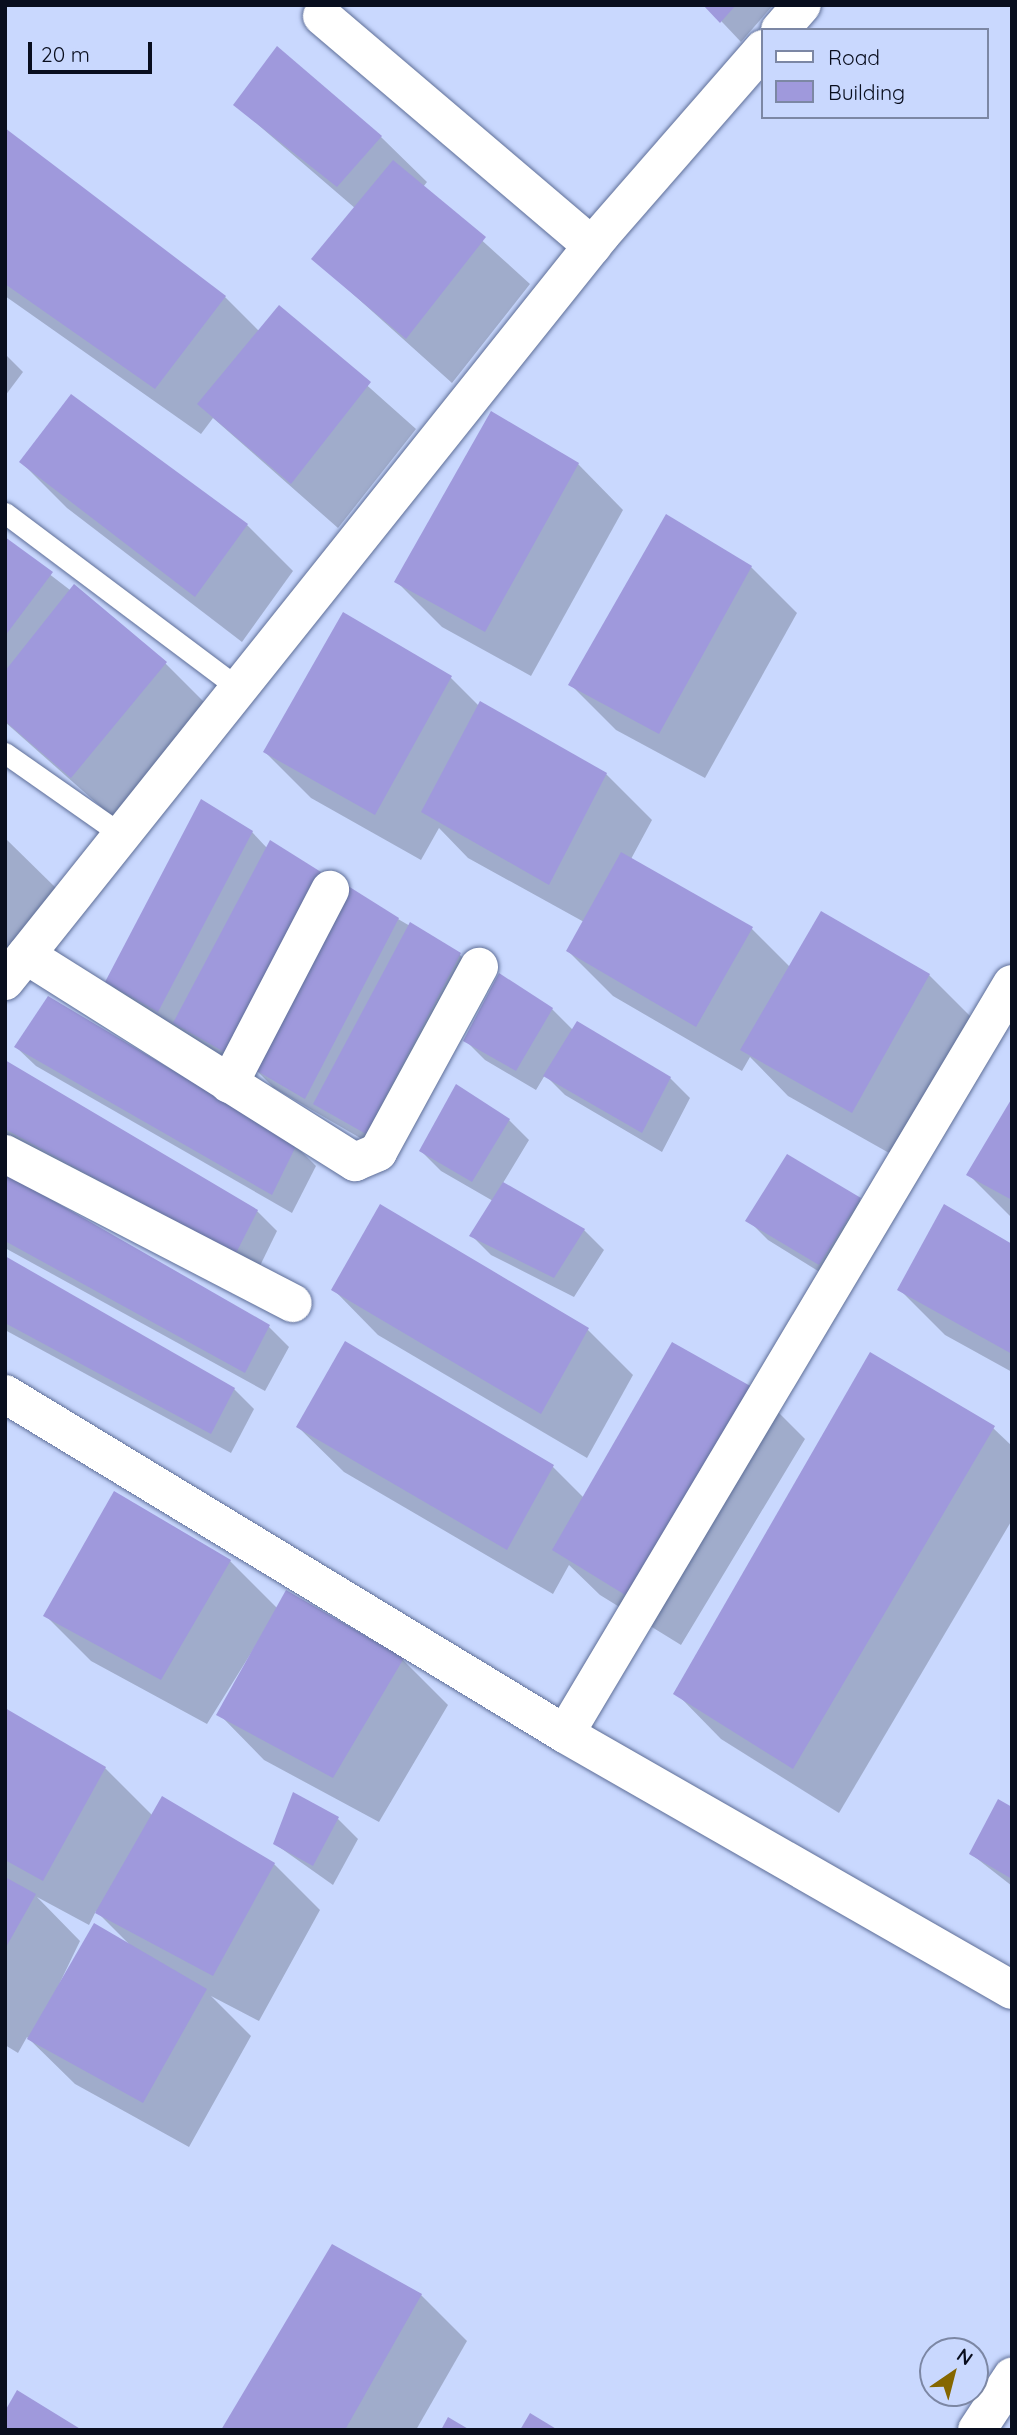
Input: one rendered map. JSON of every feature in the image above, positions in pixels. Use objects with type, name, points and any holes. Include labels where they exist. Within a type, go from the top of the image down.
[{"type":"street","points":[[782,28],[802,5]]},
{"type":"street","points":[[322,16],[592,246]]},
{"type":"street","points":[[479,967],[368,1161],[340,1154],[229,1084],[16,968],[592,246],[762,50]]},
{"type":"street","points":[[229,1084],[330,890]]},
{"type":"street","points":[[565,1734],[1012,985]]},
{"type":"street","points":[[5,1154],[293,1303]]},
{"type":"street","points":[[5,1394],[565,1734],[1012,1990]]},
{"type":"street","points":[[977,2430],[1012,2377]]},
{"type":"lane","points":[[5,513],[239,689]]},
{"type":"lane","points":[[5,753],[122,835]]},
{"type":"building","points":[[703,5],[736,5],[720,23]]},
{"type":"building","points":[[277,46],[382,136],[337,187],[233,105]]},
{"type":"building","points":[[5,128],[226,296],[155,389],[5,284]]},
{"type":"building","points":[[393,160],[486,237],[406,339],[311,259]]},
{"type":"building","points":[[279,305],[371,382],[291,484],[197,404]]},
{"type":"building","points":[[71,394],[248,524],[195,597],[19,462]]},
{"type":"building","points":[[491,411],[579,463],[485,632],[394,582]]},
{"type":"building","points":[[666,514],[752,566],[659,734],[568,685]]},
{"type":"building","points":[[5,537],[53,572],[5,636]]},
{"type":"building","points":[[74,584],[167,662],[71,778],[5,721],[5,671]]},
{"type":"building","points":[[343,612],[452,676],[375,815],[263,752]]},
{"type":"building","points":[[480,701],[607,773],[549,885],[421,812]]},
{"type":"building","points":[[201,799],[253,831],[158,1012],[105,982]]},
{"type":"building","points":[[270,840],[321,872],[226,1053],[173,1023]]},
{"type":"building","points":[[621,852],[753,927],[696,1027],[566,951]]},
{"type":"building","points":[[348,886],[399,918],[305,1099],[252,1068]]},
{"type":"building","points":[[821,911],[930,974],[852,1113],[740,1050]]},
{"type":"building","points":[[410,922],[461,953],[366,1134],[313,1104]]},
{"type":"building","points":[[499,973],[553,1008],[516,1071],[463,1041]]},
{"type":"building","points":[[48,996],[297,1144],[272,1195],[14,1047]]},
{"type":"building","points":[[577,1021],[671,1077],[642,1133],[543,1076]]},
{"type":"building","points":[[5,1060],[258,1210],[235,1255],[5,1129]]},
{"type":"building","points":[[456,1084],[510,1119],[472,1182],[419,1151]]},
{"type":"building","points":[[1012,1098],[1012,1200],[966,1175]]},
{"type":"building","points":[[787,1154],[861,1198],[819,1265],[745,1221]]},
{"type":"building","points":[[5,1173],[270,1325],[245,1373],[5,1241]]},
{"type":"building","points":[[503,1182],[585,1229],[554,1278],[469,1236]]},
{"type":"building","points":[[380,1204],[589,1328],[541,1414],[331,1290]]},
{"type":"building","points":[[944,1204],[1012,1244],[1012,1354],[897,1290]]},
{"type":"building","points":[[5,1256],[235,1388],[211,1434],[5,1323]]},
{"type":"building","points":[[345,1341],[554,1465],[507,1550],[296,1427]]},
{"type":"building","points":[[672,1342],[761,1392],[635,1601],[552,1550]]},
{"type":"building","points":[[870,1352],[995,1426],[793,1769],[673,1694]]},
{"type":"building","points":[[114,1491],[231,1560],[161,1680],[43,1616]]},
{"type":"building","points":[[286,1590],[404,1658],[333,1778],[216,1715]]},
{"type":"building","points":[[5,1708],[106,1767],[43,1881],[5,1860]]},
{"type":"building","points":[[293,1792],[339,1817],[313,1866],[273,1844]]},
{"type":"building","points":[[162,1796],[275,1863],[213,1976],[95,1913]]},
{"type":"building","points":[[998,1799],[1012,1807],[1012,1879],[969,1854]]},
{"type":"building","points":[[5,1877],[36,1894],[5,1949]]},
{"type":"building","points":[[94,1923],[207,1989],[143,2103],[27,2039]]},
{"type":"building","points":[[332,2244],[422,2294],[345,2430],[221,2430]]},
{"type":"building","points":[[17,2390],[82,2430],[5,2430],[5,2411]]},
{"type":"building","points":[[530,2413],[558,2430],[520,2430]]},
{"type":"building","points":[[448,2417],[470,2430],[441,2430]]}]
